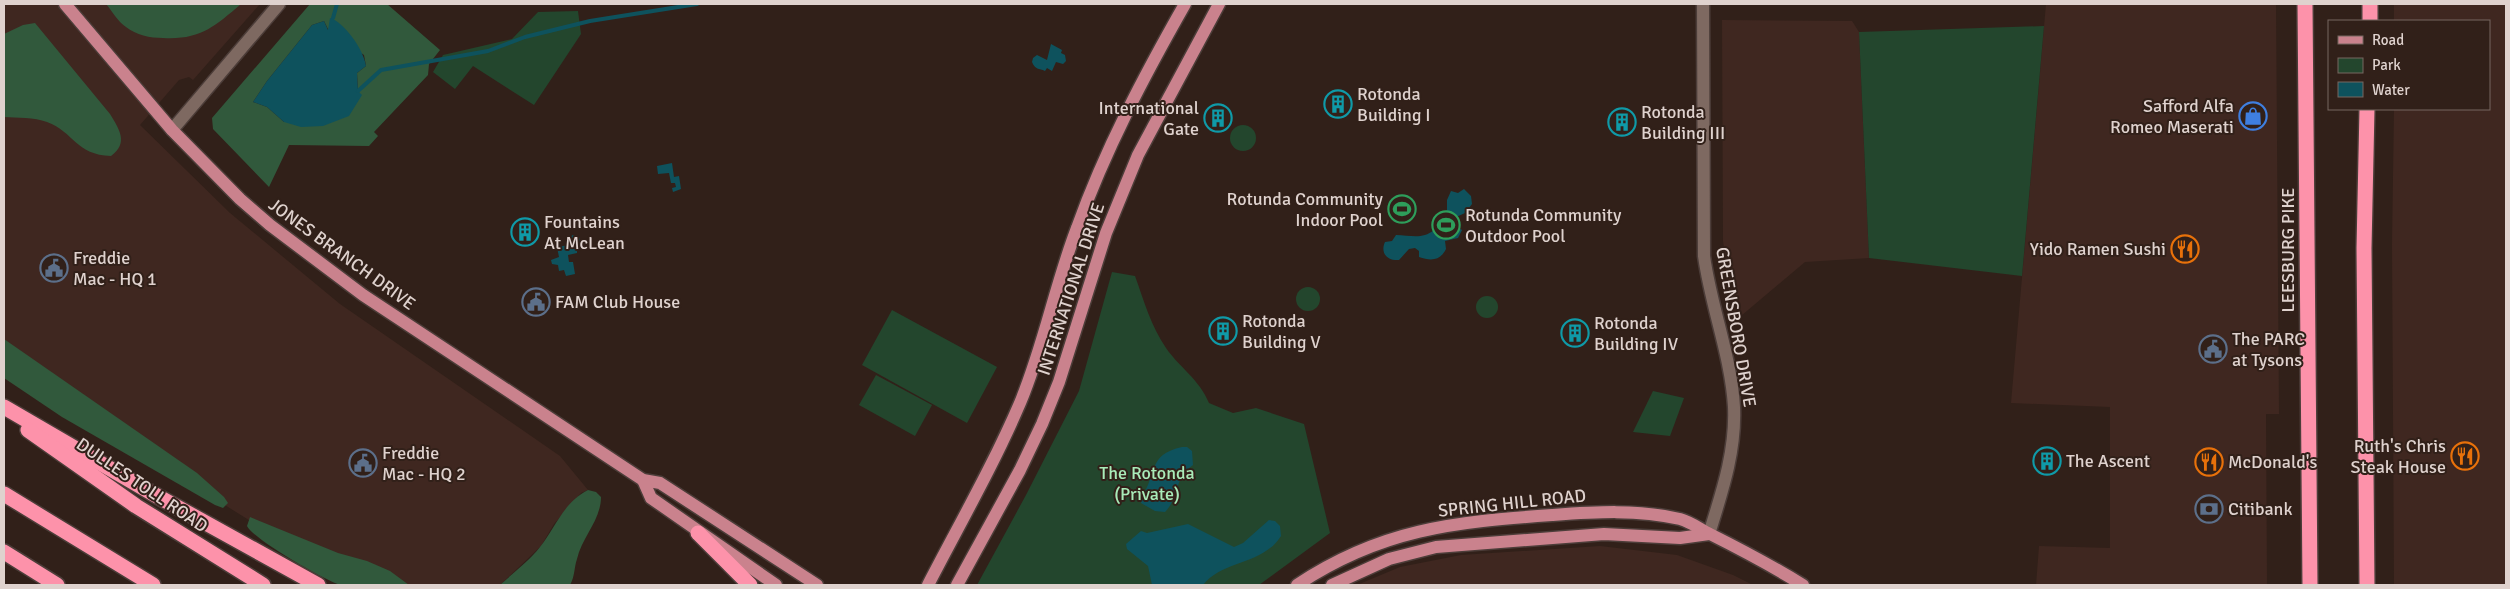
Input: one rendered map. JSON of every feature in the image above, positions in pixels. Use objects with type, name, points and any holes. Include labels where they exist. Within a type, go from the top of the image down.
[{"type":"highway","name":"LEESBURG PIKE","points":[[2304,4],[2310,585]]},
{"type":"highway","points":[[2370,4],[2370,20]]},
{"type":"highway","points":[[2367,110],[2364,248],[2367,585]]},
{"type":"highway","points":[[4,406],[164,500],[318,585]]},
{"type":"highway","name":"DULLES TOLL ROAD","points":[[4,412],[136,506],[263,585]]},
{"type":"highway","points":[[4,494],[153,585]]},
{"type":"highway","points":[[698,533],[750,585]]},
{"type":"highway","points":[[4,552],[57,585]]},
{"type":"highway","points":[[4,565],[41,585]]},
{"type":"main road","name":"JONES BRANCH DRIVE","points":[[65,4],[172,130],[240,199],[312,258],[643,480],[660,483],[817,585]]},
{"type":"main road","name":"INTERNATIONAL DRIVE","points":[[928,585],[1020,403],[1039,350],[1067,256],[1098,176],[1147,71],[1185,4]]},
{"type":"main road","name":"INTERNATIONAL DRIVE","points":[[957,585],[1020,470],[1042,424],[1059,382],[1106,233],[1138,155],[1219,4]]},
{"type":"main road","name":"JONES BRANCH DRIVE","points":[[643,480],[651,498],[698,533],[776,585]]},
{"type":"main road","name":"SPRING HILL ROAD","points":[[1297,585],[1342,557],[1366,547],[1421,530],[1469,521],[1615,511],[1682,519],[1750,553],[1803,585]]},
{"type":"main road","name":"SPRING HILL ROAD","points":[[1332,585],[1389,559],[1436,547],[1604,534],[1680,538],[1709,534]]},
{"type":"street","points":[[172,130],[279,4]]},
{"type":"street","name":"GREENSBORO DRIVE","points":[[1703,4],[1704,256],[1709,290],[1730,378],[1734,425],[1730,460],[1709,534]]},
{"type":"shaded area","points":[[4,4],[260,4],[193,80],[189,77],[179,80],[140,125],[230,213],[340,304],[560,456],[588,490],[581,493],[554,524],[541,546],[500,585],[352,585],[4,366]]},
{"type":"shaded area","points":[[2046,4],[2276,4],[2279,414],[2266,414],[2267,585],[2036,585],[2039,546],[2110,548],[2110,407],[2011,403]]},
{"type":"shaded area","points":[[2394,4],[2506,4],[2506,585],[2394,585],[2392,244],[2394,110],[2490,110],[2490,20],[2394,20]]},
{"type":"shaded area","points":[[1722,20],[1852,21],[1859,32],[1869,258],[1805,262],[1735,321],[1723,241]]},
{"type":"shaded area","points":[[1600,546],[1677,555],[1733,575],[1753,585],[1357,585],[1400,567],[1461,555]]},
{"type":"green space","points":[[106,4],[241,4],[206,30],[187,37],[176,38],[143,36],[134,32],[120,22]]},
{"type":"green space","points":[[310,4],[387,4],[440,50],[429,64],[428,75],[374,132],[378,136],[369,146],[289,145],[269,187],[213,129],[212,118]],"holes":[[[324,21],[329,31],[364,55],[366,66],[357,73],[358,91],[284,122],[267,107],[253,102],[267,81],[312,25]]]},
{"type":"green space","points":[[578,11],[581,34],[534,105],[473,66],[455,89],[433,72],[443,55],[512,39],[538,12]]},
{"type":"green space","points":[[35,23],[110,114],[121,136],[120,146],[111,156],[90,152],[56,126],[42,120],[4,117],[4,34],[23,25]]},
{"type":"green space","points":[[2044,26],[2022,276],[1869,258],[1859,32]]},
{"type":"green space","points":[[1243,125],[1252,129],[1256,138],[1252,147],[1243,151],[1234,147],[1230,138],[1234,129]]},
{"type":"green space","name":"The Rotonda (Private)","points":[[1112,272],[1135,276],[1148,313],[1161,340],[1171,355],[1195,380],[1209,403],[1233,413],[1256,408],[1304,424],[1330,533],[1259,585],[977,585],[1079,391]]},
{"type":"green space","points":[[1308,287],[1316,291],[1320,299],[1316,307],[1308,311],[1300,307],[1296,299],[1300,291]]},
{"type":"green space","points":[[1487,296],[1495,299],[1498,307],[1495,315],[1487,318],[1479,315],[1476,307],[1479,299]]},
{"type":"green space","points":[[892,310],[997,367],[967,423],[862,365]]},
{"type":"green space","points":[[4,339],[197,473],[224,497],[228,503],[223,508],[215,505],[62,417],[4,378]]},
{"type":"green space","points":[[876,375],[932,405],[915,436],[859,405]]},
{"type":"green space","points":[[1653,391],[1684,398],[1670,436],[1633,432]]},
{"type":"green space","points":[[588,490],[596,492],[601,497],[600,505],[595,521],[579,551],[570,585],[500,585],[536,552],[566,508],[579,495]]},
{"type":"green space","points":[[250,517],[338,553],[367,561],[390,571],[409,585],[354,587],[332,582],[305,568],[262,540],[247,526]]},
{"type":"water","points":[[330,18],[347,31],[362,52],[366,66],[357,73],[358,91],[362,95],[349,116],[323,126],[301,127],[284,122],[267,107],[253,102],[267,81],[312,25],[324,21],[328,30]]},
{"type":"water","points":[[1051,44],[1062,50],[1061,53],[1065,55],[1066,61],[1063,64],[1056,62],[1052,71],[1047,68],[1045,71],[1036,68],[1032,62],[1033,58],[1037,55],[1047,60]]},
{"type":"water","points":[[672,163],[674,177],[679,176],[681,189],[673,192],[672,188],[676,187],[675,183],[671,183],[669,173],[658,174],[657,166]]},
{"type":"water","name":"Rotunda Community Outdoor Pool","points":[[1464,189],[1471,196],[1472,204],[1465,213],[1454,218],[1453,224],[1462,230],[1458,238],[1445,241],[1446,249],[1441,256],[1435,259],[1419,257],[1419,251],[1415,248],[1409,249],[1399,260],[1386,256],[1383,250],[1385,242],[1392,241],[1396,235],[1420,236],[1434,230],[1440,218],[1447,210],[1447,200],[1451,191],[1458,193]]},
{"type":"water","points":[[573,235],[579,237],[582,248],[577,249],[577,253],[568,255],[569,262],[573,262],[575,274],[566,276],[564,270],[559,271],[558,265],[552,264],[551,260],[559,257],[557,247],[569,245],[568,238]]},
{"type":"water","points":[[1187,447],[1192,451],[1193,465],[1182,476],[1170,506],[1165,512],[1155,511],[1141,503],[1141,498],[1158,460],[1171,450]]},
{"type":"water","points":[[1269,520],[1275,521],[1280,526],[1281,536],[1273,545],[1254,558],[1221,571],[1203,585],[1152,585],[1148,566],[1127,549],[1126,544],[1141,531],[1147,533],[1188,524],[1234,547],[1243,543]]},
{"type":"waterway","points":[[333,18],[337,4]]},
{"type":"waterway","points":[[358,91],[381,70],[488,51],[525,37],[590,21],[697,4]]},
{"type":"place","name":"Rotonda Building I","points":[[1338,104]]},
{"type":"place","name":"Safford Alfa Romeo Maserati","points":[[2253,116]]},
{"type":"place","name":"International Gate","points":[[1218,118]]},
{"type":"place","name":"Rotonda Building III","points":[[1622,122]]},
{"type":"place","name":"Rotunda Community Indoor Pool","points":[[1402,209]]},
{"type":"place","name":"Rotunda Community Outdoor Pool","points":[[1446,225]]},
{"type":"place","name":"Fountains At McLean","points":[[525,232]]},
{"type":"place","name":"Yido Ramen Sushi","points":[[2185,249]]},
{"type":"place","name":"Freddie Mac - HQ 1","points":[[54,268]]},
{"type":"place","name":"FAM Club House","points":[[536,302]]},
{"type":"place","name":"Rotonda Building V","points":[[1223,331]]},
{"type":"place","name":"Rotonda Building IV","points":[[1575,333]]},
{"type":"place","name":"The PARC at Tysons","points":[[2213,349]]},
{"type":"place","name":"Ruth's Chris Steak House","points":[[2465,456]]},
{"type":"place","name":"The Ascent","points":[[2047,461]]},
{"type":"place","name":"McDonald's","points":[[2209,462]]},
{"type":"place","name":"Freddie Mac - HQ 2","points":[[363,463]]},
{"type":"place","name":"Citibank","points":[[2209,509]]}]
